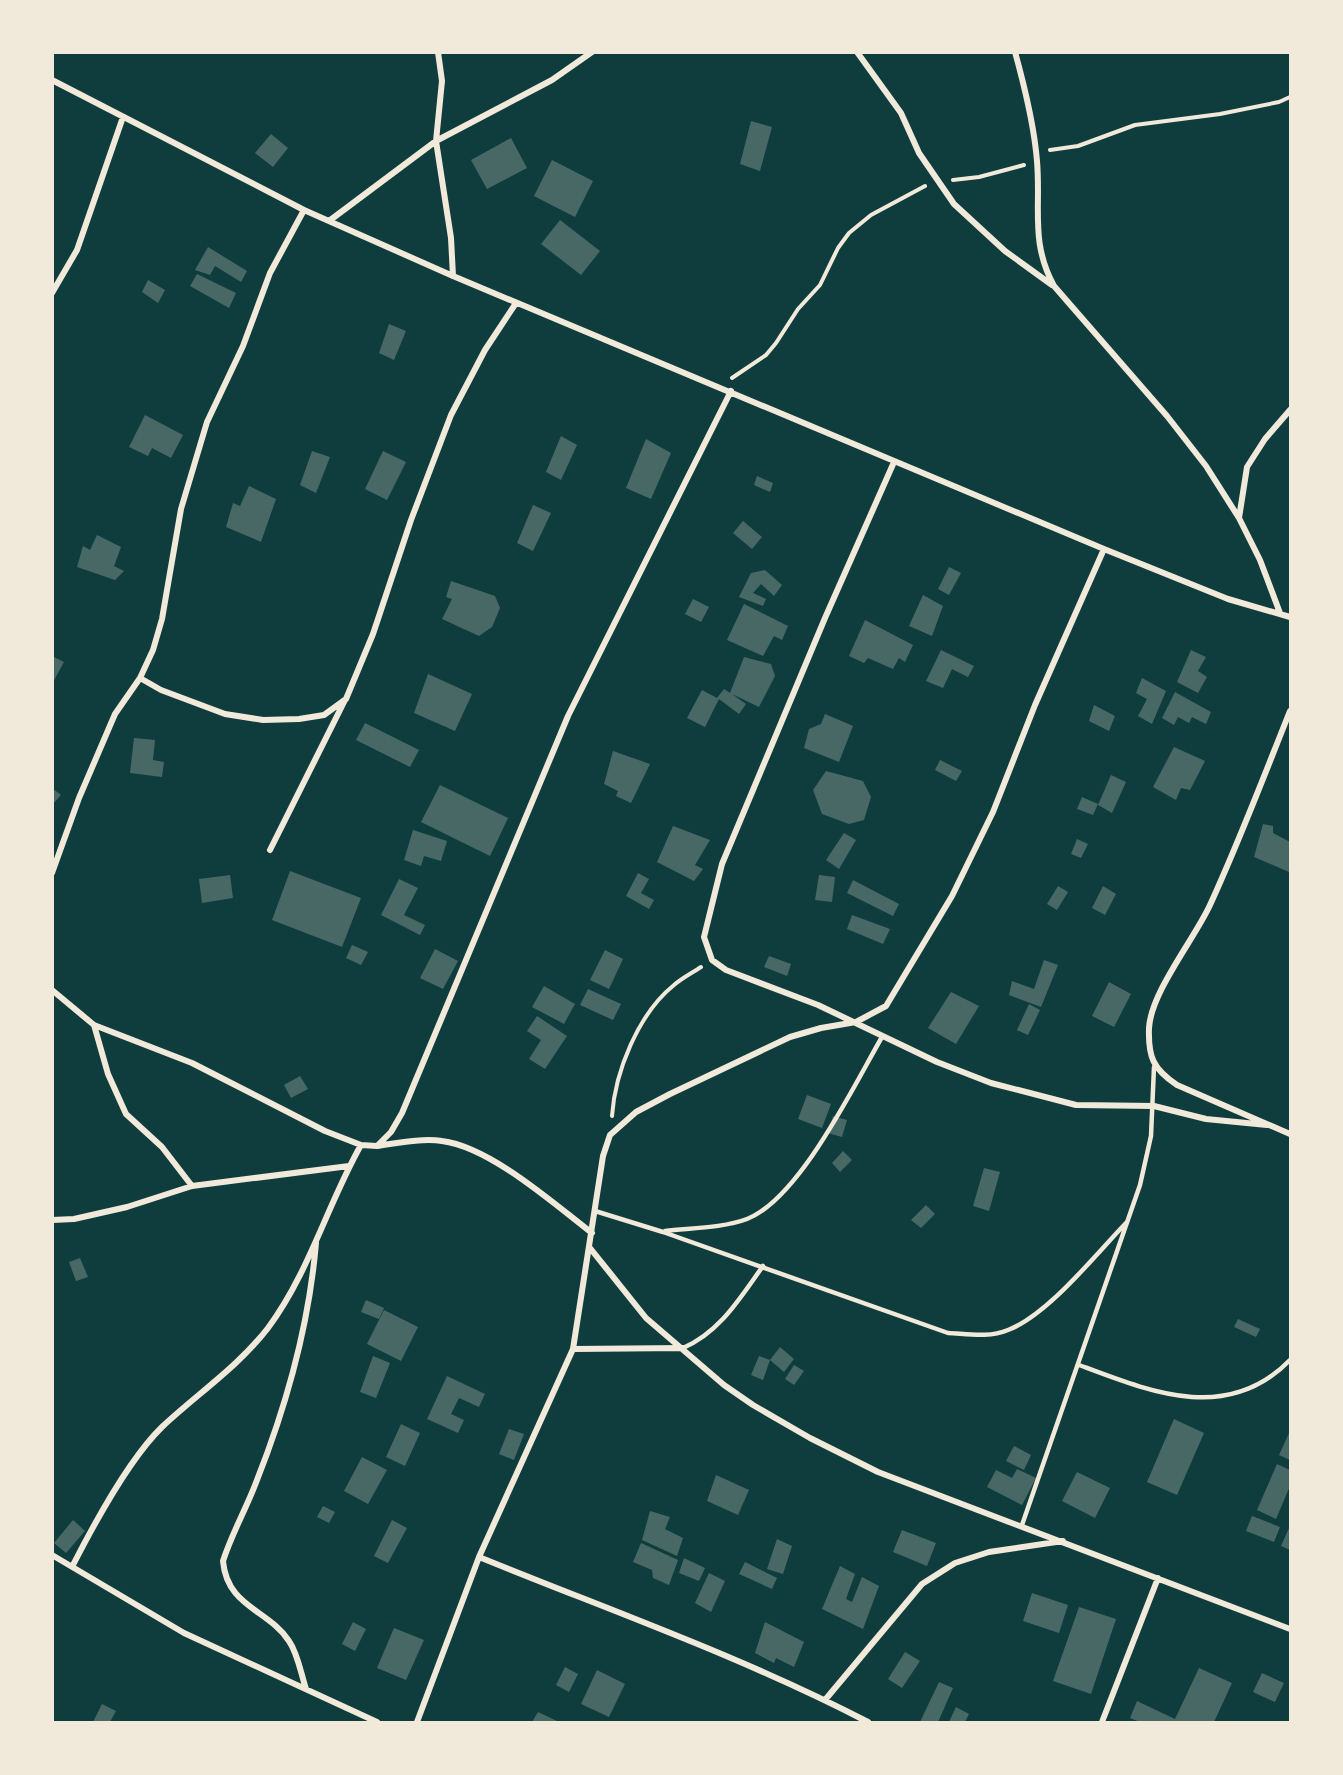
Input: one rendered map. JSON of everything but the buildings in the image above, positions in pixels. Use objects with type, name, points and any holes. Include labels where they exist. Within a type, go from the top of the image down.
[{"type":"street","points":[[438,52],[442,81],[436,141],[450,227],[453,276]]},
{"type":"street","points":[[329,221],[436,141],[552,80],[592,52]]},
{"type":"street","points":[[857,52],[901,114],[919,153],[938,182],[975,226],[1054,286],[1167,416],[1206,466],[1239,518],[1260,560],[1280,613]]},
{"type":"street","points":[[1015,52],[1036,153],[1037,238],[1042,264],[1054,286]]},
{"type":"street","points":[[52,80],[304,210],[453,276],[1104,549],[1228,598],[1290,617]]},
{"type":"street","points":[[52,293],[77,250],[123,117]]},
{"type":"street","points":[[52,873],[79,798],[103,741],[125,698],[141,678],[153,651],[162,620],[181,509],[207,422],[243,346],[270,273],[304,210]]},
{"type":"street","points":[[270,850],[346,699],[374,634],[411,520],[451,415],[485,350],[516,303]]},
{"type":"street","points":[[377,1146],[391,1132],[402,1113],[568,716],[731,391]]},
{"type":"street","points":[[1239,518],[1248,467],[1264,439],[1290,410]]},
{"type":"street","points":[[894,462],[825,618],[722,864],[704,937],[712,960],[726,970],[856,1022],[882,1037],[991,1083],[1076,1105],[1154,1106],[1206,1119],[1267,1125]]},
{"type":"street","points":[[417,1722],[479,1557],[573,1349],[603,1156],[610,1135],[636,1112],[753,1053],[790,1037],[821,1028],[856,1022],[886,1006],[952,896],[993,812],[1035,705],[1104,549]]},
{"type":"street","points":[[141,678],[161,690],[225,714],[263,720],[299,719],[324,715],[346,699]]},
{"type":"street","points":[[1290,711],[1209,908],[1180,954],[1149,1026],[1154,1067],[1177,1085],[1290,1134]]},
{"type":"street","points":[[52,990],[94,1025],[192,1063],[326,1131],[361,1145],[442,1141],[470,1150],[503,1167],[592,1233]]},
{"type":"street","points":[[94,1025],[108,1074],[126,1114],[162,1147],[192,1186]]},
{"type":"street","points":[[73,1565],[97,1520],[160,1429],[232,1366],[270,1325],[292,1289],[361,1145]]},
{"type":"street","points":[[52,1220],[74,1219],[127,1207],[192,1186],[349,1166]]},
{"type":"street","points":[[306,1689],[289,1640],[245,1604],[230,1586],[225,1575],[223,1561],[257,1481],[297,1360],[312,1291],[316,1237]]},
{"type":"street","points":[[589,1247],[646,1318],[733,1392],[810,1438],[878,1472],[1290,1629]]},
{"type":"street","points":[[573,1349],[683,1348]]},
{"type":"street","points":[[825,1700],[922,1584],[956,1563],[989,1552],[1063,1541]]},
{"type":"street","points":[[52,1555],[73,1565],[184,1633],[377,1722]]},
{"type":"street","points":[[479,1557],[714,1652],[825,1700],[868,1722]]},
{"type":"street","points":[[1102,1722],[1158,1578]]},
{"type":"lane","points":[[663,1232],[747,1219],[764,1209],[790,1184],[822,1140],[882,1037]]},
{"type":"lane","points":[[1022,1526],[1143,1174],[1154,1106],[1154,1067]]},
{"type":"lane","points":[[595,1211],[763,1266],[948,1333],[984,1336],[1008,1330],[1042,1309],[1126,1222]]},
{"type":"lane","points":[[683,1348],[703,1338],[720,1323],[763,1266]]},
{"type":"lane","points":[[1079,1365],[1143,1389],[1183,1396],[1219,1397],[1247,1392],[1273,1378],[1290,1360]]},
{"type":"path","points":[[1036,153],[1078,146],[1135,124],[1181,120],[1238,110],[1290,97]]},
{"type":"path","points":[[719,386],[766,356],[798,309],[820,285],[838,248],[860,222],[920,188],[938,182],[979,177],[1037,162]]},
{"type":"path","points":[[610,1135],[613,1094],[622,1063],[638,1034],[658,1000],[675,985],[712,960]]}]
